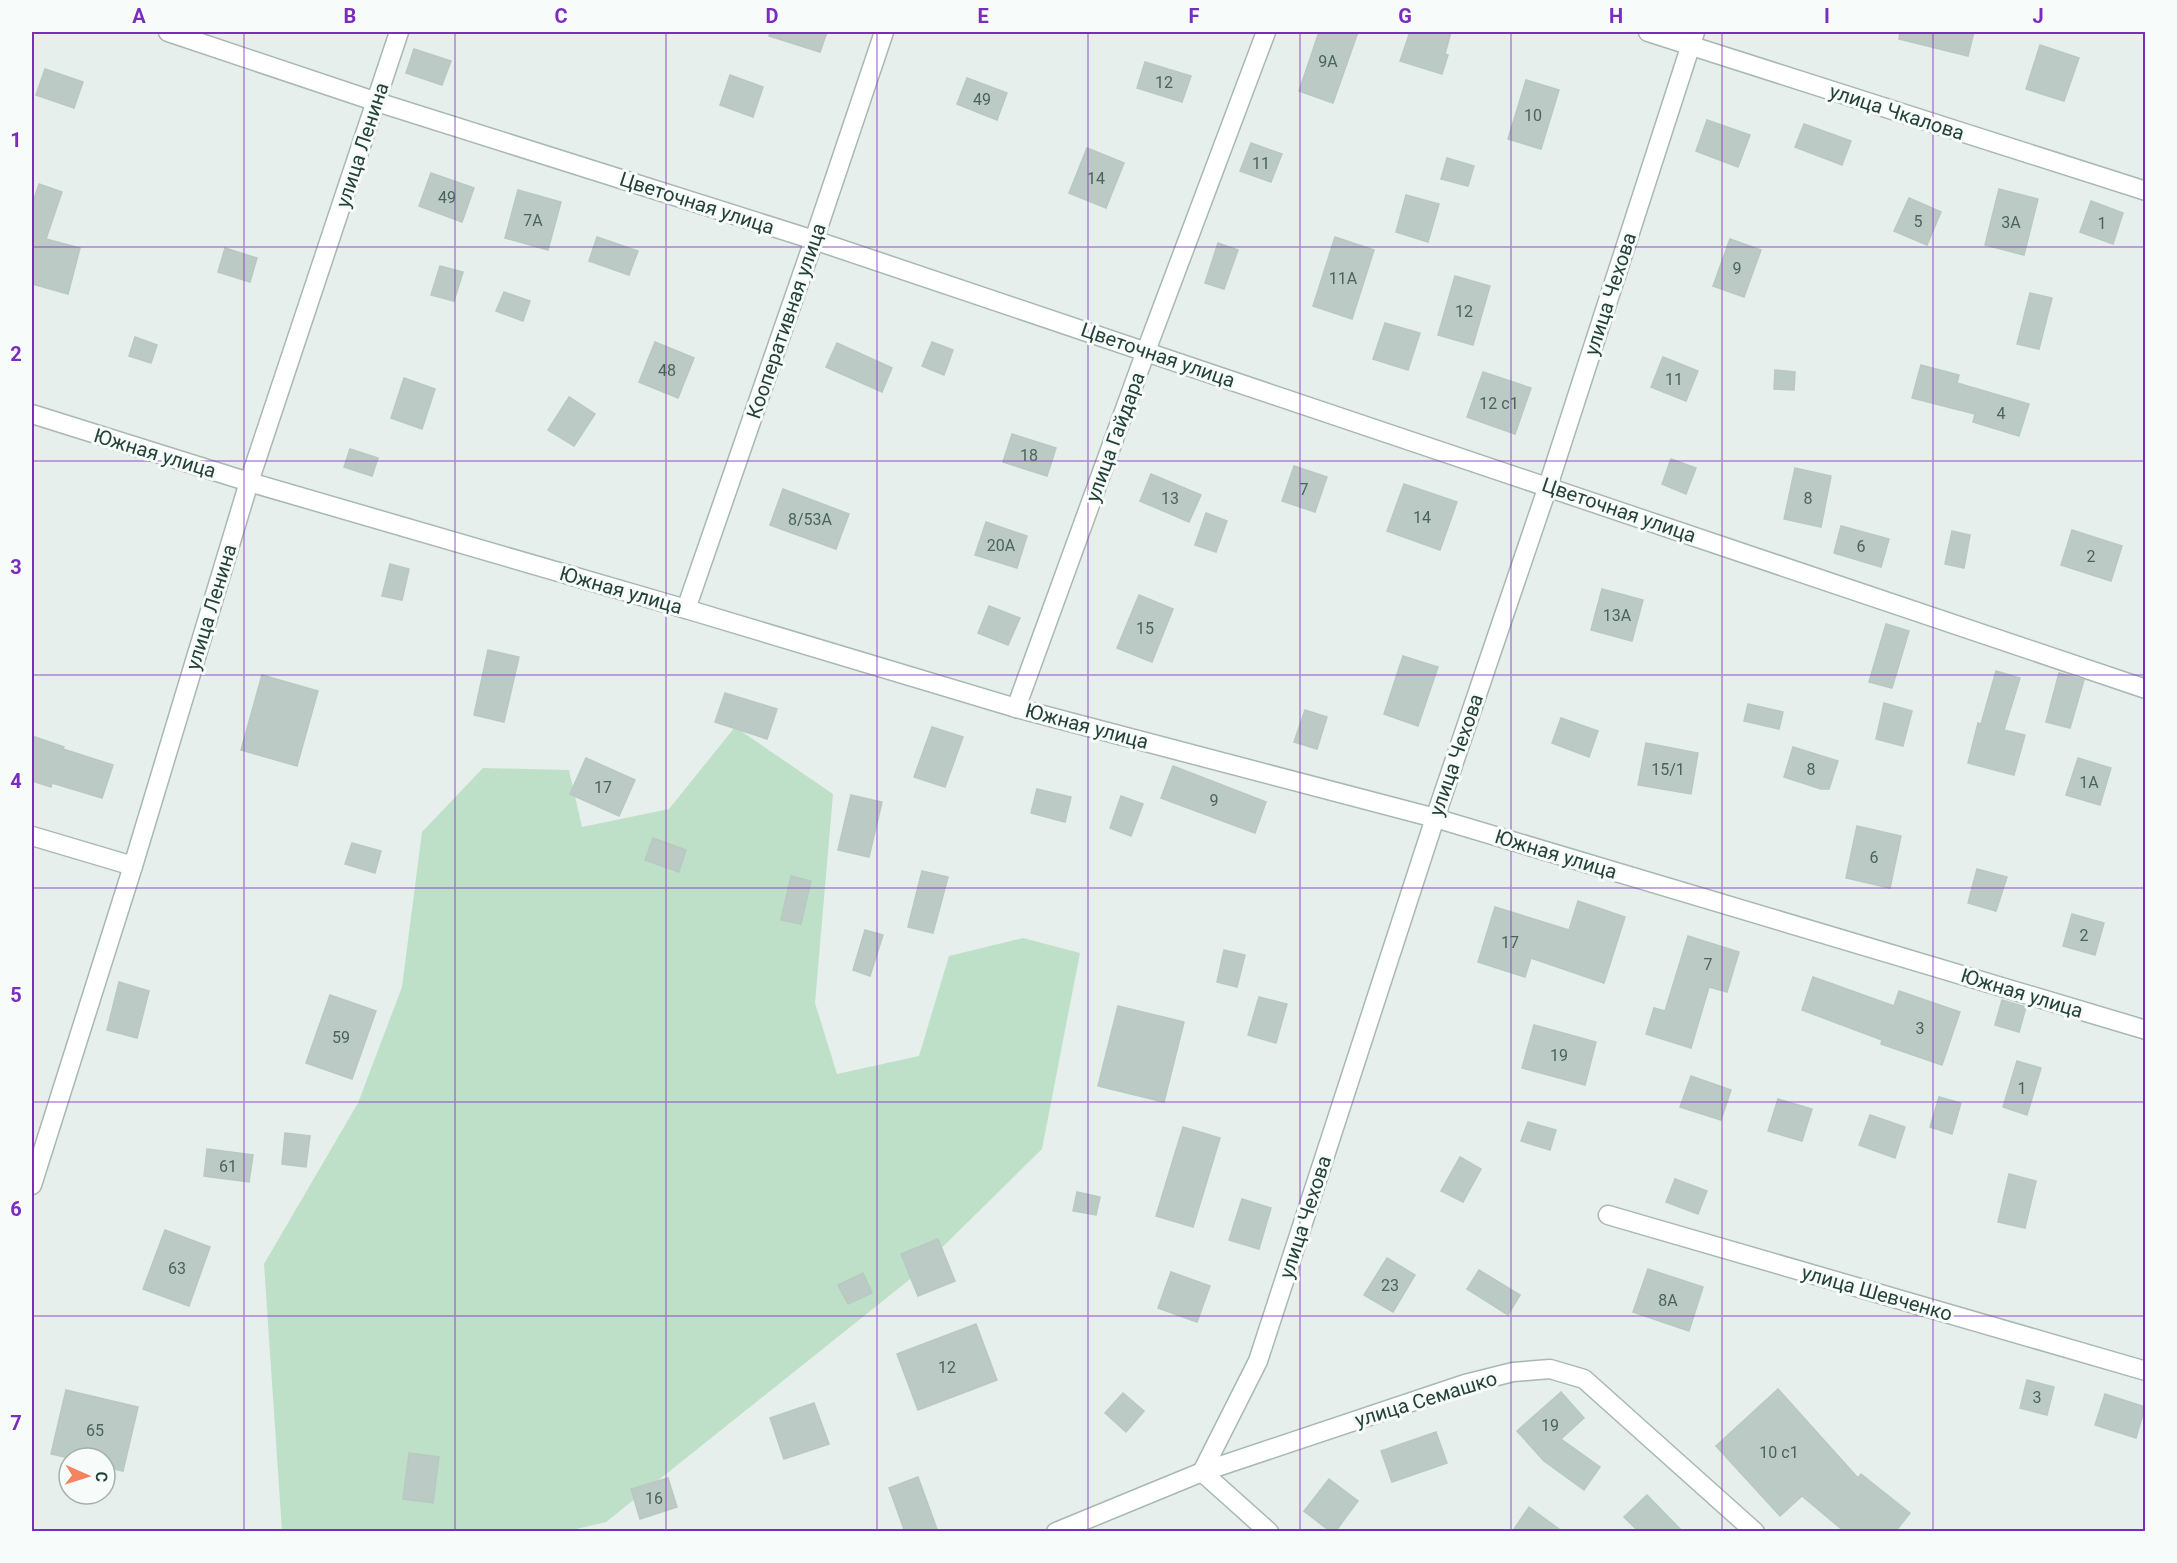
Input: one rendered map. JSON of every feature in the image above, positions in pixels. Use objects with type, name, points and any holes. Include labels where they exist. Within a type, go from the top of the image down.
[{"type":"street","name":"Цветочная улица","points":[[168,32],[377,102],[814,240],[2145,689]]},
{"type":"street","name":"улица Ленина","points":[[32,1185],[133,866],[249,483],[399,32]]},
{"type":"street","name":"Кооперативная улица","points":[[686,609],[884,32]]},
{"type":"street","name":"улица Гайдара","points":[[1016,708],[1146,351],[1266,32]]},
{"type":"street","name":"улица Чкалова","points":[[1648,32],[1693,39],[2145,191]]},
{"type":"street","name":"улица Чехова","points":[[1202,1472],[1258,1360],[1435,818],[1548,486],[1693,39]]},
{"type":"street","name":"Южная улица","points":[[32,414],[249,483],[686,609],[1016,708],[1435,818],[2145,1030]]},
{"type":"street","points":[[32,836],[133,866]]},
{"type":"street","name":"улица Шевченко","points":[[1608,1215],[2145,1371]]},
{"type":"street","name":"улица Семашко","points":[[1056,1532],[1202,1472],[1466,1384],[1513,1372],[1550,1369],[1584,1379],[1755,1532]]},
{"type":"street","points":[[1202,1472],[1269,1532]]},
{"type":"green space","points":[[735,727],[833,794],[815,1003],[837,1074],[919,1056],[949,956],[1023,938],[1080,953],[1042,1149],[909,1280],[606,1522],[564,1532],[282,1531],[264,1264],[358,1103],[402,987],[422,832],[483,768],[569,770],[582,827],[669,809]]},
{"type":"building","points":[[770,32],[827,32],[820,52],[769,36]]},
{"type":"building","points":[[1319,32],[1358,32],[1333,103],[1299,91]]},
{"type":"building","points":[[1410,32],[1451,32],[1445,54],[1448,55],[1442,74],[1400,61]]},
{"type":"building","points":[[1900,32],[1974,32],[1968,56],[1899,39]]},
{"type":"building","points":[[2040,45],[2079,58],[2064,101],[2026,89]]},
{"type":"building","points":[[414,49],[451,61],[442,85],[406,73]]},
{"type":"building","points":[[1145,62],[1191,76],[1182,102],[1137,88]]},
{"type":"building","points":[[45,69],[83,82],[74,108],[36,95]]},
{"type":"building","points":[[730,75],[763,87],[753,117],[720,105]]},
{"type":"building","points":[[967,78],[1007,93],[997,120],[957,104]]},
{"type":"building","points":[[1526,80],[1559,90],[1541,149],[1508,139]]},
{"type":"building","points":[[1707,120],[1750,135],[1738,167],[1696,151]]},
{"type":"building","points":[[1804,124],[1851,141],[1842,165],[1795,147]]},
{"type":"building","points":[[1251,143],[1282,154],[1271,182],[1240,171]]},
{"type":"building","points":[[1087,148],[1124,163],[1106,208],[1069,193]]},
{"type":"building","points":[[1447,158],[1474,166],[1468,186],[1441,179]]},
{"type":"building","points":[[431,173],[474,188],[462,222],[419,206]]},
{"type":"building","points":[[39,184],[62,192],[46,239],[80,248],[68,294],[32,284],[32,205]]},
{"type":"building","points":[[1999,189],[2038,199],[2024,255],[1985,245]]},
{"type":"building","points":[[518,190],[561,202],[548,250],[505,238]]},
{"type":"building","points":[[1406,195],[1439,204],[1428,242],[1396,232]]},
{"type":"building","points":[[1909,198],[1941,212],[1927,245],[1894,231]]},
{"type":"building","points":[[2091,201],[2123,213],[2113,244],[2080,232]]},
{"type":"building","points":[[597,237],[638,251],[629,275],[589,261]]},
{"type":"building","points":[[1335,237],[1374,250],[1352,319],[1313,306]]},
{"type":"building","points":[[1730,239],[1761,250],[1744,297],[1713,286]]},
{"type":"building","points":[[1218,243],[1238,250],[1224,289],[1205,283]]},
{"type":"building","points":[[225,248],[257,258],[250,282],[218,272]]},
{"type":"building","points":[[440,266],[463,272],[454,301],[431,295]]},
{"type":"building","points":[[1455,276],[1490,286],[1473,345],[1438,335]]},
{"type":"building","points":[[504,292],[530,301],[523,321],[496,311]]},
{"type":"building","points":[[2030,293],[2052,298],[2039,349],[2017,344]]},
{"type":"building","points":[[1385,323],[1420,333],[1408,370],[1373,359]]},
{"type":"building","points":[[135,337],[157,345],[151,363],[129,356]]},
{"type":"building","points":[[655,342],[694,358],[678,398],[639,382]]},
{"type":"building","points":[[932,342],[953,350],[944,375],[922,366]]},
{"type":"building","points":[[837,343],[892,368],[882,392],[826,367]]},
{"type":"building","points":[[1663,357],[1698,371],[1686,401],[1651,387]]},
{"type":"building","points":[[1921,365],[1959,375],[1957,383],[2029,404],[2019,436],[1973,422],[1975,414],[1912,398]]},
{"type":"building","points":[[1775,370],[1795,372],[1794,390],[1774,389]]},
{"type":"building","points":[[1483,372],[1531,388],[1515,434],[1467,417]]},
{"type":"building","points":[[404,378],[435,389],[422,429],[391,418]]},
{"type":"building","points":[[569,397],[595,414],[574,446],[548,430]]},
{"type":"building","points":[[1012,434],[1056,448],[1047,476],[1003,462]]},
{"type":"building","points":[[350,449],[378,458],[372,476],[344,467]]},
{"type":"building","points":[[1671,459],[1696,468],[1686,494],[1662,484]]},
{"type":"building","points":[[1294,466],[1327,477],[1315,512],[1282,501]]},
{"type":"building","points":[[1795,468],[1831,476],[1821,527],[1784,519]]},
{"type":"building","points":[[1151,474],[1201,495],[1189,522],[1140,501]]},
{"type":"building","points":[[1404,484],[1457,502],[1440,550],[1387,531]]},
{"type":"building","points":[[783,489],[849,514],[836,549],[770,525]]},
{"type":"building","points":[[1206,513],[1227,521],[1216,552],[1195,545]]},
{"type":"building","points":[[986,522],[1027,536],[1017,568],[975,555]]},
{"type":"building","points":[[1841,526],[1889,539],[1881,567],[1834,553]]},
{"type":"building","points":[[2072,530],[2122,546],[2111,581],[2061,565]]},
{"type":"building","points":[[1952,531],[1970,535],[1964,568],[1945,564]]},
{"type":"building","points":[[390,564],[409,569],[402,600],[382,596]]},
{"type":"building","points":[[1602,589],[1643,600],[1632,641],[1591,630]]},
{"type":"building","points":[[1139,595],[1173,609],[1152,662],[1117,648]]},
{"type":"building","points":[[989,606],[1020,618],[1008,645],[978,633]]},
{"type":"building","points":[[1886,624],[1909,631],[1892,688],[1869,682]]},
{"type":"building","points":[[488,650],[519,657],[504,722],[474,715]]},
{"type":"building","points":[[1403,656],[1438,667],[1418,726],[1384,714]]},
{"type":"building","points":[[1996,671],[2020,678],[2004,730],[2025,735],[2014,775],[1968,763],[1978,723],[1981,724]]},
{"type":"building","points":[[2059,673],[2084,680],[2070,728],[2046,722]]},
{"type":"building","points":[[262,675],[318,691],[297,766],[241,750]]},
{"type":"building","points":[[725,693],[777,709],[767,739],[715,722]]},
{"type":"building","points":[[1884,703],[1912,711],[1903,746],[1876,739]]},
{"type":"building","points":[[1748,704],[1783,712],[1779,729],[1744,721]]},
{"type":"building","points":[[1305,710],[1327,717],[1317,749],[1294,742]]},
{"type":"building","points":[[1561,718],[1598,731],[1589,757],[1552,743]]},
{"type":"building","points":[[932,727],[963,737],[945,787],[914,777]]},
{"type":"building","points":[[32,736],[113,765],[102,798],[52,783],[51,787],[32,781]]},
{"type":"building","points":[[1646,743],[1698,753],[1691,794],[1638,785]]},
{"type":"building","points":[[1793,747],[1838,761],[1829,789],[1821,789],[1784,777]]},
{"type":"building","points":[[586,758],[635,780],[619,816],[570,794]]},
{"type":"building","points":[[2078,758],[2111,768],[2100,805],[2066,795]]},
{"type":"building","points":[[1173,766],[1266,802],[1255,833],[1161,798]]},
{"type":"building","points":[[1037,789],[1071,797],[1065,822],[1031,813]]},
{"type":"building","points":[[851,795],[882,802],[869,857],[838,850]]},
{"type":"building","points":[[1121,796],[1143,804],[1131,836],[1110,828]]},
{"type":"building","points":[[1857,826],[1901,836],[1890,888],[1846,878]]},
{"type":"building","points":[[653,838],[686,850],[679,872],[645,860]]},
{"type":"building","points":[[352,843],[381,851],[375,873],[345,864]]},
{"type":"building","points":[[1977,869],[2007,877],[1996,911],[1968,903]]},
{"type":"building","points":[[922,871],[948,877],[933,933],[908,927]]},
{"type":"building","points":[[791,876],[811,881],[801,924],[781,920]]},
{"type":"building","points":[[1578,901],[1625,917],[1604,983],[1531,958],[1525,977],[1478,962],[1495,907],[1569,930]]},
{"type":"building","points":[[2072,914],[2104,923],[2095,955],[2063,946]]},
{"type":"building","points":[[865,930],[883,935],[870,976],[853,970]]},
{"type":"building","points":[[1688,936],[1739,952],[1727,992],[1709,987],[1691,1048],[1646,1034],[1654,1008],[1665,1011]]},
{"type":"building","points":[[1224,950],[1245,955],[1237,987],[1217,982]]},
{"type":"building","points":[[1813,977],[1894,1006],[1899,991],[1960,1012],[1942,1065],[1881,1044],[1882,1040],[1802,1010]]},
{"type":"building","points":[[119,982],[149,991],[137,1038],[107,1030]]},
{"type":"building","points":[[330,995],[376,1011],[352,1079],[306,1063]]},
{"type":"building","points":[[1259,997],[1287,1004],[1276,1043],[1248,1035]]},
{"type":"building","points":[[2002,1000],[2026,1007],[2019,1032],[1995,1025]]},
{"type":"building","points":[[1118,1006],[1184,1022],[1164,1102],[1098,1086]]},
{"type":"building","points":[[1534,1025],[1596,1042],[1585,1085],[1522,1068]]},
{"type":"building","points":[[2017,1061],[2041,1068],[2027,1115],[2003,1107]]},
{"type":"building","points":[[1691,1076],[1731,1090],[1721,1120],[1680,1107]]},
{"type":"building","points":[[1939,1097],[1961,1103],[1952,1134],[1930,1127]]},
{"type":"building","points":[[1778,1099],[1812,1109],[1802,1141],[1768,1131]]},
{"type":"building","points":[[1870,1115],[1905,1127],[1895,1158],[1859,1145]]},
{"type":"building","points":[[1528,1122],[1556,1130],[1550,1150],[1521,1141]]},
{"type":"building","points":[[1183,1127],[1220,1138],[1193,1227],[1156,1216]]},
{"type":"building","points":[[285,1133],[310,1136],[306,1167],[282,1164]]},
{"type":"building","points":[[207,1149],[253,1155],[249,1182],[204,1176]]},
{"type":"building","points":[[1460,1157],[1481,1169],[1463,1202],[1441,1191]]},
{"type":"building","points":[[2009,1174],[2036,1181],[2025,1228],[1998,1222]]},
{"type":"building","points":[[1675,1179],[1707,1191],[1698,1214],[1666,1202]]},
{"type":"building","points":[[1077,1192],[1100,1197],[1096,1215],[1073,1211]]},
{"type":"building","points":[[1242,1199],[1271,1208],[1259,1249],[1229,1240]]},
{"type":"building","points":[[165,1230],[210,1247],[189,1306],[143,1289]]},
{"type":"building","points":[[938,1239],[955,1281],[918,1296],[901,1254]]},
{"type":"building","points":[[1387,1258],[1415,1275],[1393,1312],[1364,1295]]},
{"type":"building","points":[[1648,1269],[1703,1287],[1689,1331],[1633,1312]]},
{"type":"building","points":[[1479,1270],[1520,1295],[1508,1315],[1467,1289]]},
{"type":"building","points":[[1171,1272],[1210,1286],[1197,1322],[1158,1308]]},
{"type":"building","points":[[863,1273],[872,1293],[848,1304],[838,1285]]},
{"type":"building","points":[[976,1324],[997,1380],[918,1410],[897,1354]]},
{"type":"building","points":[[2027,1380],[2054,1387],[2047,1415],[2020,1408]]},
{"type":"building","points":[[1778,1389],[1858,1478],[1861,1474],[1910,1513],[1895,1532],[1845,1532],[1802,1496],[1780,1516],[1716,1446]]},
{"type":"building","points":[[66,1390],[138,1407],[123,1471],[117,1470],[117,1446],[57,1446],[57,1455],[51,1454]]},
{"type":"building","points":[[1561,1392],[1584,1418],[1561,1439],[1600,1467],[1584,1490],[1544,1461],[1517,1431]]},
{"type":"building","points":[[1123,1393],[1144,1411],[1126,1432],[1105,1413]]},
{"type":"building","points":[[2105,1394],[2145,1407],[2136,1438],[2095,1425]]},
{"type":"building","points":[[814,1403],[829,1444],[784,1459],[770,1418]]},
{"type":"building","points":[[1436,1432],[1447,1463],[1392,1482],[1381,1451]]},
{"type":"building","points":[[409,1453],[439,1457],[433,1503],[403,1499]]},
{"type":"building","points":[[918,1477],[938,1532],[905,1532],[889,1488]]},
{"type":"building","points":[[668,1478],[677,1507],[640,1519],[631,1489]]},
{"type":"building","points":[[1329,1479],[1358,1501],[1335,1532],[1331,1532],[1304,1511]]},
{"type":"building","points":[[1647,1495],[1683,1532],[1639,1532],[1624,1517]]},
{"type":"building","points":[[1529,1507],[1563,1532],[1512,1532]]}]
